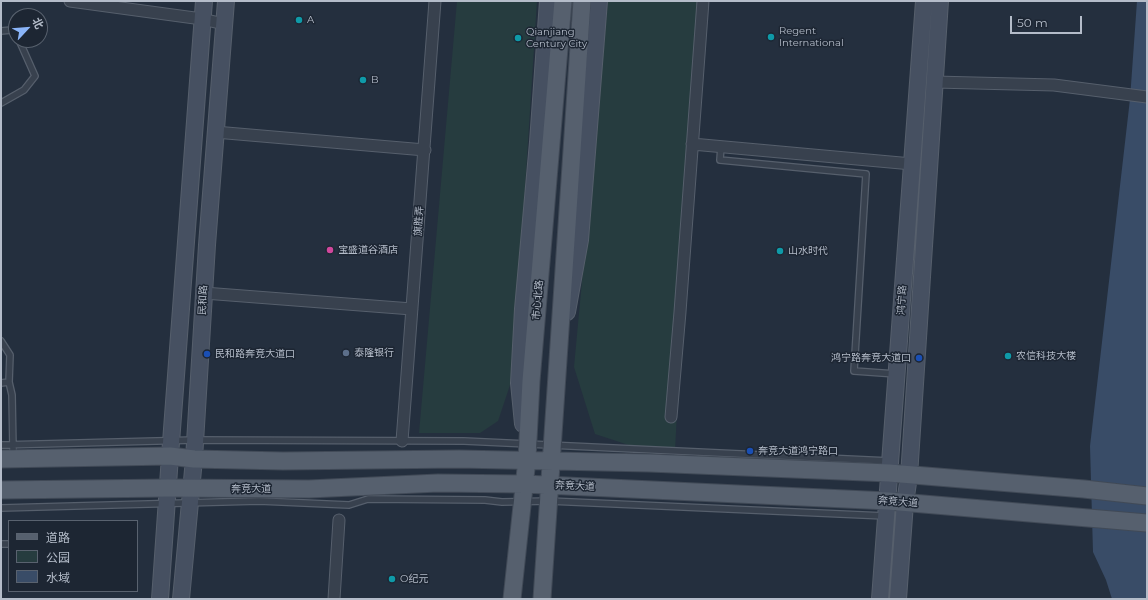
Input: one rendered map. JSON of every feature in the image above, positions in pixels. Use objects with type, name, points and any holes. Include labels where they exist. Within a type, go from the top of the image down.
[{"type":"main road","points":[[160,599],[204,1]]},
{"type":"main road","name":"民和路","points":[[181,599],[194,459],[215,132],[226,1]]},
{"type":"main road","points":[[526,449],[519,383],[548,1]]},
{"type":"main road","name":"市心北路","points":[[512,599],[524,484],[531,381],[563,1]]},
{"type":"main road","points":[[542,599],[582,1]]},
{"type":"main road","points":[[558,365],[580,240],[599,1]]},
{"type":"main road","name":"鸿宁路","points":[[880,599],[888,508],[896,374],[924,1]]},
{"type":"main road","name":"鸿宁路","points":[[898,599],[905,503],[909,476],[940,1]]},
{"type":"main road","points":[[9,454],[170,449],[194,459],[283,461],[458,459],[526,449],[649,463],[890,467],[909,476],[1084,489],[1147,496]]},
{"type":"main road","name":"奔竞大道","points":[[1,490],[167,496],[438,483],[524,484],[549,493],[888,508],[905,503],[1147,523]]},
{"type":"street","points":[[70,1],[202,19],[224,24]]},
{"type":"street","name":"旗胜弄","points":[[402,441],[435,1]]},
{"type":"street","points":[[670,417],[680,312],[703,1]]},
{"type":"street","points":[[935,82],[1054,85],[1147,96]]},
{"type":"street","points":[[215,132],[424,150]]},
{"type":"street","points":[[692,144],[912,164]]},
{"type":"street","points":[[204,293],[412,309]]},
{"type":"street","points":[[334,599],[339,520]]},
{"type":"lane","points":[[1,103],[24,90],[35,76],[23,48]]},
{"type":"lane","points":[[721,146],[720,160],[866,174],[854,371],[896,374]]},
{"type":"lane","points":[[536,256],[543,237]]},
{"type":"lane","points":[[526,282],[533,263]]},
{"type":"lane","points":[[1,341],[10,355],[9,382],[12,395],[9,454]]},
{"type":"lane","points":[[1,383],[9,382]]},
{"type":"lane","points":[[170,449],[195,440],[464,441],[526,449]]},
{"type":"lane","points":[[1,445],[9,454]]},
{"type":"lane","points":[[191,495],[259,501],[349,505],[368,498],[522,502],[549,493]]},
{"type":"lane","points":[[1,508],[167,496]]},
{"type":"green space","points":[[457,1],[537,1],[513,376],[498,421],[480,433],[419,433]]},
{"type":"green space","points":[[608,1],[698,1],[675,451],[650,452],[595,434],[574,367]]},
{"type":"water","points":[[1137,1],[1147,1],[1147,599],[1112,599],[1106,580],[1093,552],[1090,446],[1130,99]]},
{"type":"place","name":"A","points":[[299,20]]},
{"type":"place","name":"Regent International","points":[[771,37]]},
{"type":"place","name":"Qianjiang Century City","points":[[518,38]]},
{"type":"place","name":"B","points":[[363,80]]},
{"type":"place","name":"宝盛道谷酒店","points":[[330,250]]},
{"type":"place","name":"山水时代","points":[[780,251]]},
{"type":"place","name":"泰隆银行","points":[[346,353]]},
{"type":"place","name":"民和路奔竞大道口","points":[[207,354]]},
{"type":"place","name":"农信科技大楼","points":[[1008,356]]},
{"type":"place","name":"鸿宁路奔竞大道口","points":[[919,358]]},
{"type":"place","name":"奔竞大道鸿宁路口","points":[[750,451]]},
{"type":"place","name":"O纪元","points":[[392,579]]}]
